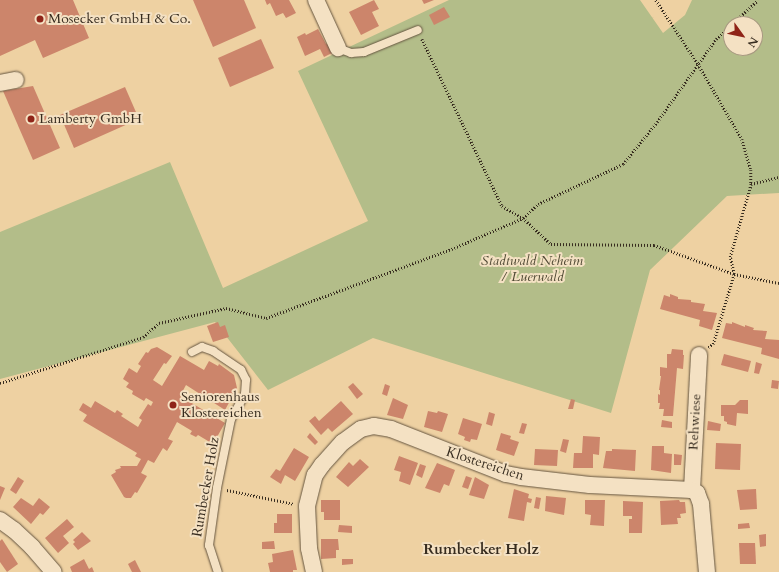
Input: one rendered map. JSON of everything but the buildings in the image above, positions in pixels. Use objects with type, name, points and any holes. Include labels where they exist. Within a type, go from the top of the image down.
[{"type":"street","points":[[316,0],[338,48]]},
{"type":"street","points":[[0,83],[16,80]]},
{"type":"street","name":"Rehwiese","points":[[692,490],[698,355]]},
{"type":"street","name":"Klostereichen","points":[[314,572],[309,548],[307,506],[315,475],[343,442],[354,433],[368,427],[374,426],[391,429],[492,468],[521,477],[584,485],[692,490]]},
{"type":"street","points":[[692,490],[697,493],[701,504],[707,572]]},
{"type":"street","points":[[0,520],[14,530],[32,547],[54,572]]},
{"type":"lane","points":[[338,48],[351,53],[364,52],[418,30]]},
{"type":"lane","name":"Rumbecker Holz","points":[[192,352],[202,347],[213,351],[241,370],[246,380],[245,394],[231,419],[217,488],[209,545],[218,572]]},
{"type":"path","points":[[656,0],[698,64],[742,139],[751,170],[751,184],[730,257],[734,274],[713,344],[698,355]]},
{"type":"path","points":[[0,384],[144,337],[159,323],[226,308],[266,318],[454,248],[523,218],[538,204],[623,164],[657,122],[716,39],[758,0]]},
{"type":"path","points":[[418,30],[502,206],[523,218],[551,244],[654,245],[734,274],[779,283]]},
{"type":"path","points":[[751,184],[779,177]]},
{"type":"path","points":[[217,488],[307,506]]},
{"type":"green space","name":"Stadtwald Neheim / Luerwald","points":[[449,0],[640,0],[663,33],[685,15],[692,0],[779,0],[779,193],[727,196],[650,270],[611,413],[373,338],[268,390],[215,322],[0,379],[0,232],[170,162],[223,288],[368,221],[298,71]]},
{"type":"place","name":"Mosecker GmbH & Co.","points":[[40,19]]},
{"type":"place","name":"Lamberty GmbH","points":[[31,119]]},
{"type":"place","name":"Seniorenhaus Klostereichen","points":[[173,405]]},
{"type":"district","name":"Rumbecker Holz","points":[[481,550]]}]
